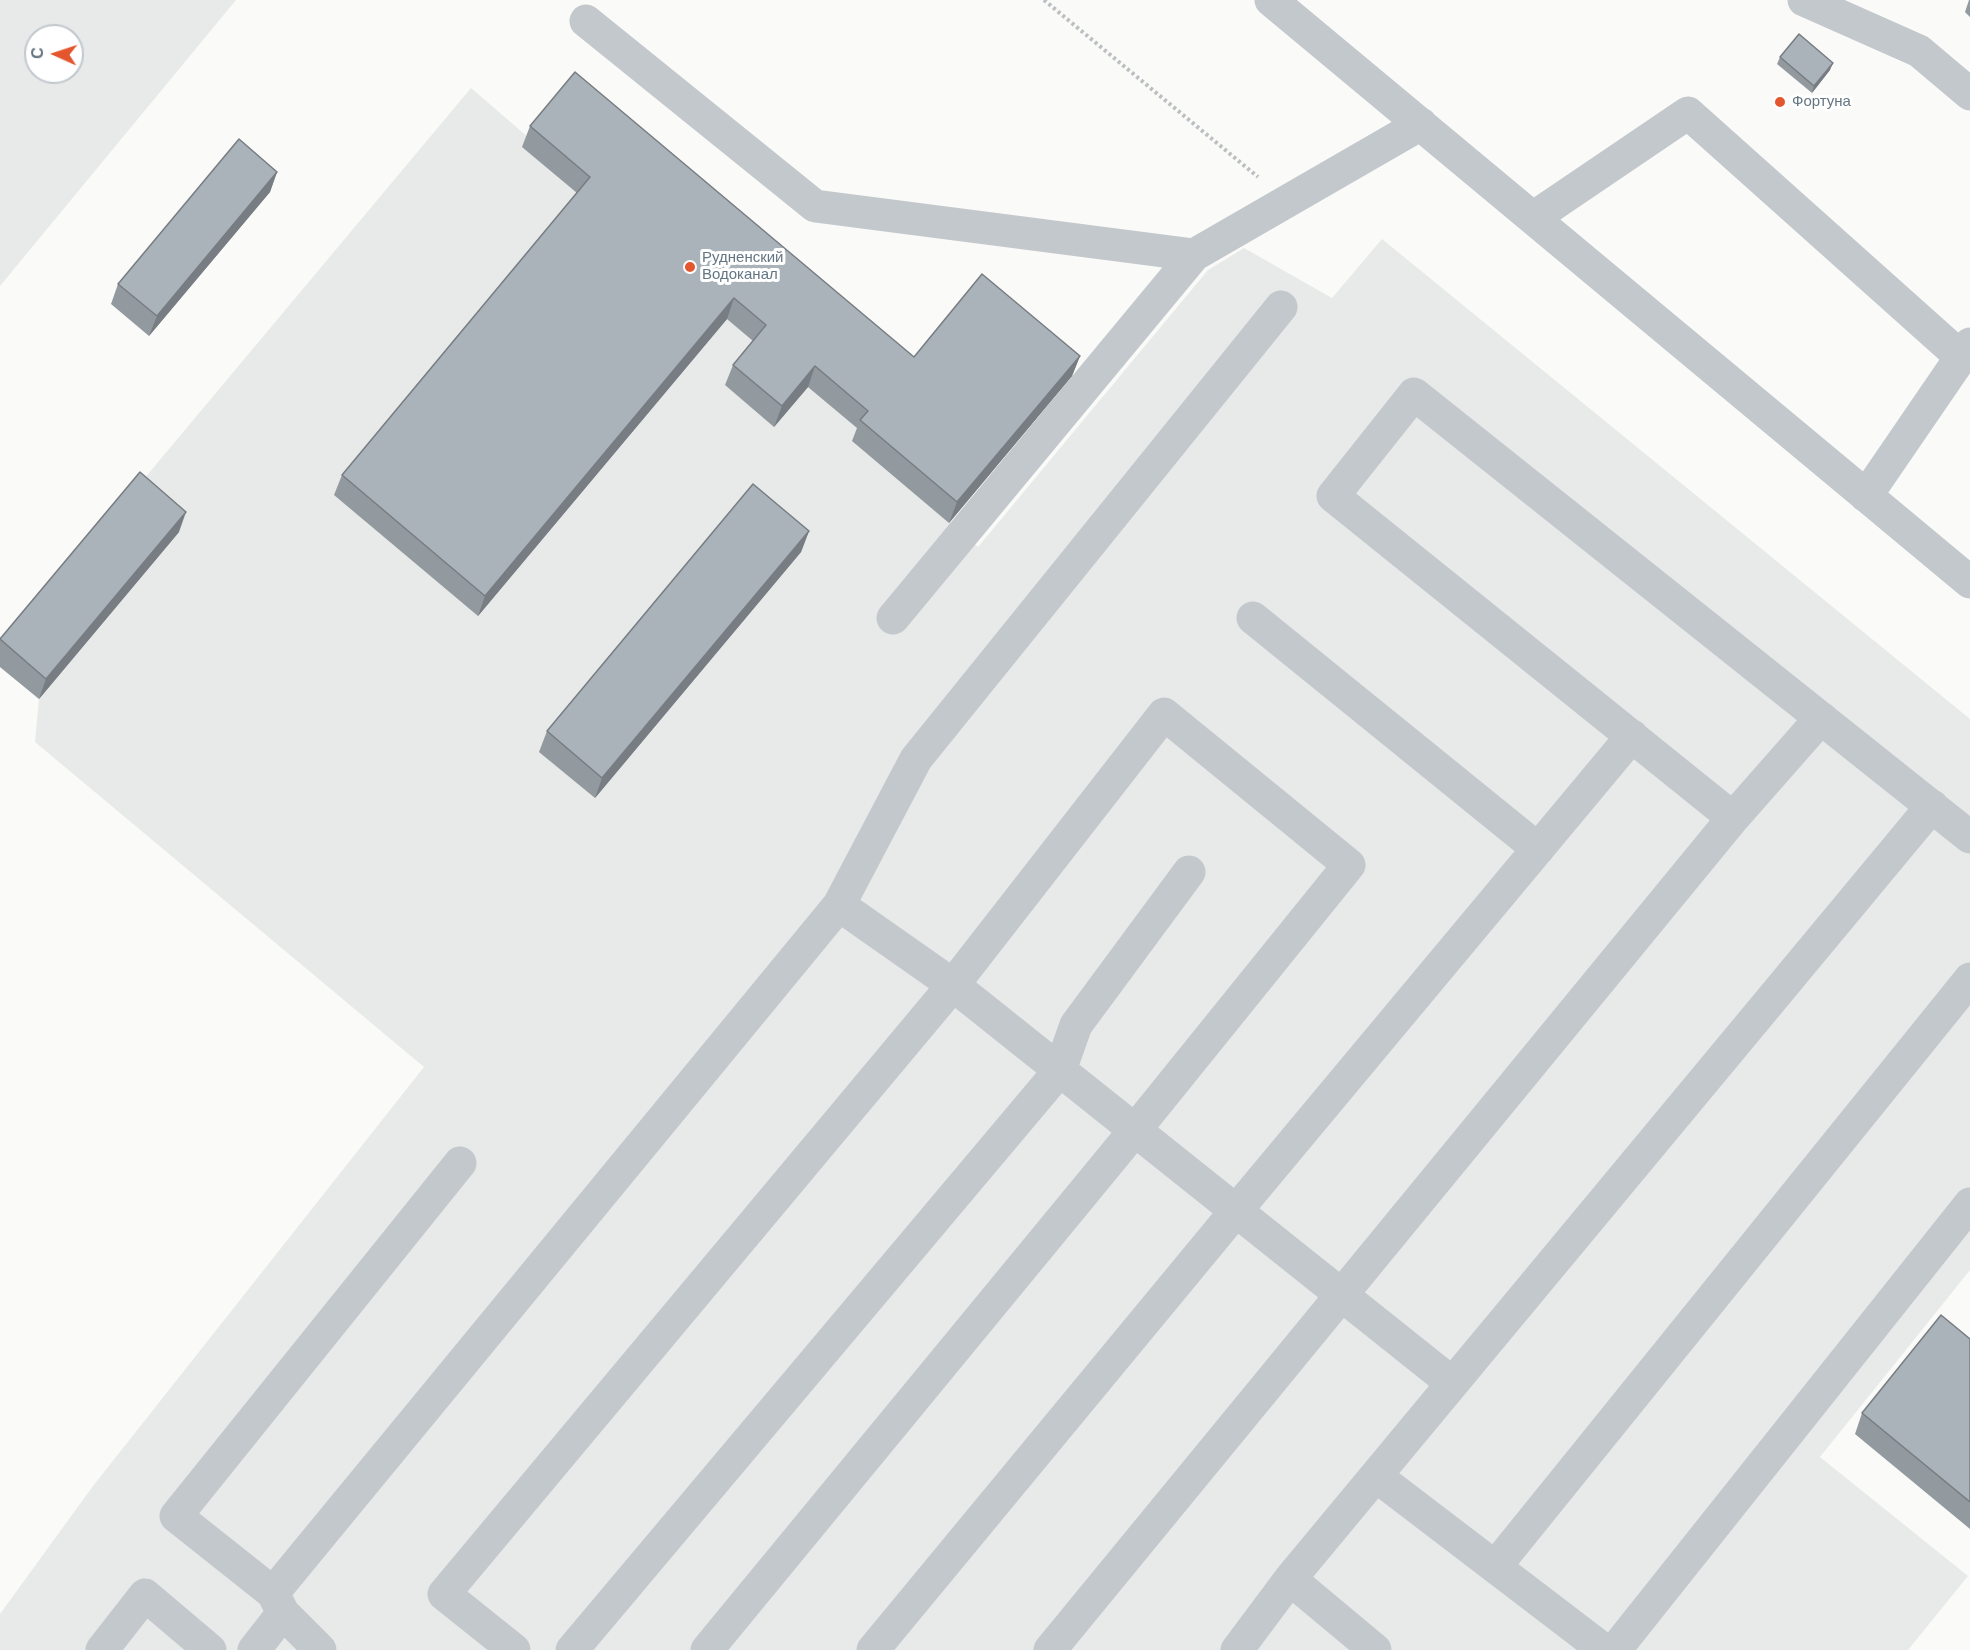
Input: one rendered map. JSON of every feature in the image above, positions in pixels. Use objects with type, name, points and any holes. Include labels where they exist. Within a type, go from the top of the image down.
[{"type":"street","points":[[1271,0],[1970,582]]},
{"type":"street","points":[[1804,0],[1919,51],[1970,94]]},
{"type":"street","points":[[586,21],[815,206],[1194,255]]},
{"type":"street","points":[[1533,218],[1688,113],[1966,351],[1866,496]]},
{"type":"street","points":[[893,618],[1194,255],[1421,124]]},
{"type":"street","points":[[254,1650],[278,1603],[839,905],[916,759],[1281,307]]},
{"type":"street","points":[[1733,818],[1333,496],[1414,394],[1970,837]]},
{"type":"street","points":[[1253,618],[1538,849]]},
{"type":"street","points":[[514,1650],[444,1594],[953,985],[1164,714],[1349,865],[1135,1130],[707,1650]]},
{"type":"street","points":[[1050,1650],[1733,818],[1821,718]]},
{"type":"street","points":[[873,1650],[1632,736]]},
{"type":"street","points":[[1237,1650],[1290,1579],[1932,806]]},
{"type":"street","points":[[572,1650],[1060,1070],[1076,1025],[1189,872]]},
{"type":"street","points":[[839,905],[953,985],[1340,1296],[1452,1383]]},
{"type":"street","points":[[1495,1567],[1970,979]]},
{"type":"street","points":[[320,1650],[278,1603],[176,1516],[460,1163]]},
{"type":"street","points":[[1616,1650],[1970,1204]]},
{"type":"street","points":[[1376,1476],[1604,1650]]},
{"type":"street","points":[[1290,1579],[1375,1650]]},
{"type":"street","points":[[102,1650],[145,1595],[210,1650]]},
{"type":"path","points":[[1044,0],[1287,201]]},
{"type":"shaded area","points":[[0,0],[236,0],[0,286]]},
{"type":"shaded area","points":[[471,88],[529,138],[906,377],[1072,376],[950,522],[978,547],[1208,270],[1244,248],[1332,298],[1382,239],[1970,719],[1970,1270],[1820,1457],[1968,1576],[1908,1650],[0,1650],[0,1614],[93,1486],[424,1067],[35,742],[39,699],[0,667],[0,651]]},
{"type":"building","points":[[1799,34],[1833,63],[1814,86],[1780,57]]},
{"type":"building","points":[[575,72],[914,357],[982,274],[1080,356],[957,502],[860,420],[868,411],[815,366],[782,406],[733,365],[766,325],[734,298],[485,596],[342,475],[590,177],[530,126]]},
{"type":"building","points":[[239,139],[277,172],[157,316],[118,284]]},
{"type":"building","points":[[140,472],[186,512],[46,679],[0,639]]},
{"type":"building","points":[[753,484],[809,531],[602,778],[547,731]]},
{"type":"building","points":[[1941,1315],[1970,1339],[1970,1502],[1862,1413]]},
{"type":"place","name":"Фортуна","points":[[1780,102]]},
{"type":"place","name":"Рудненский Водоканал","points":[[690,267]]}]
